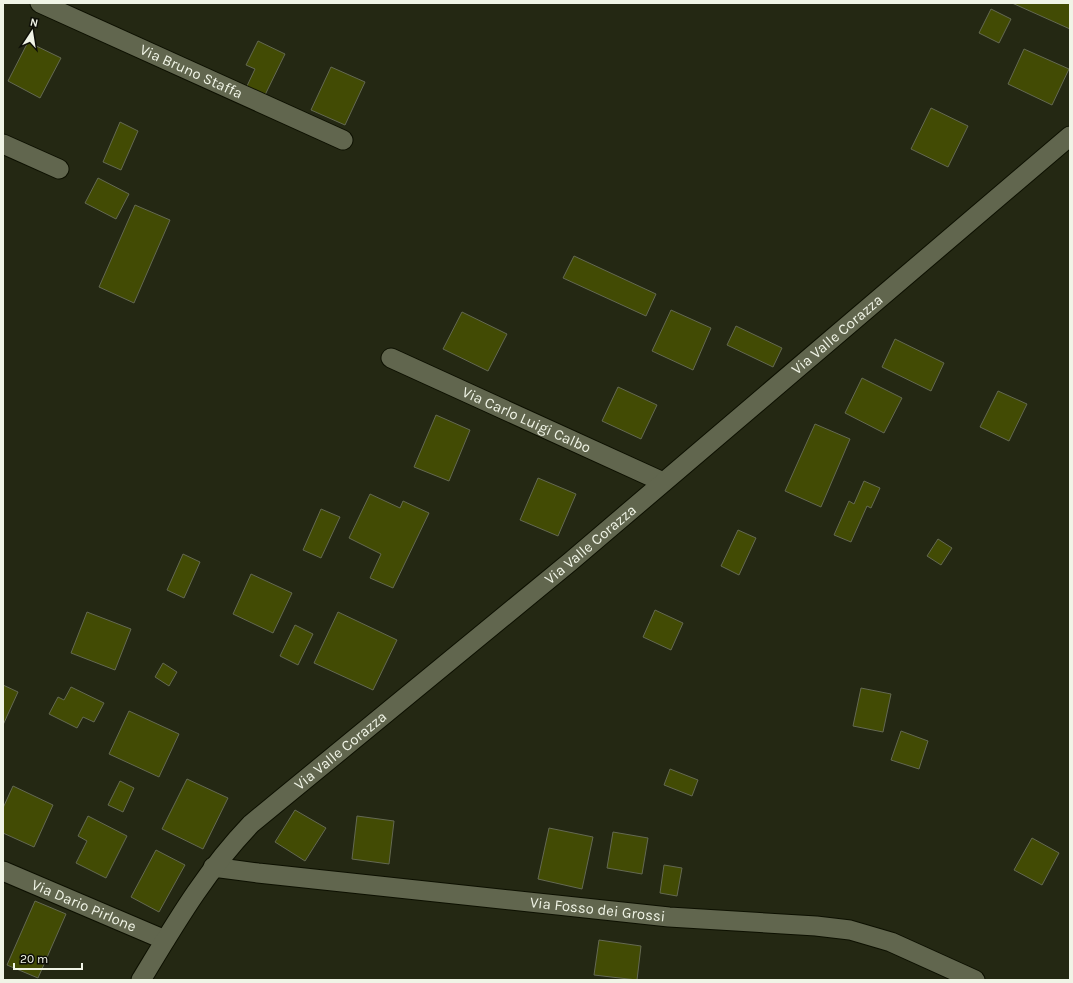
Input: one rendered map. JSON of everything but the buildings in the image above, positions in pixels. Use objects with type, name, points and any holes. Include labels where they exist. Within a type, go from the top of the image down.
[{"type":"street","name":"Via Bruno Staffa","points":[[40,3],[343,140]]},
{"type":"street","name":"Via Valle Corazza","points":[[141,980],[194,892],[236,839],[265,811],[564,567],[1070,136]]},
{"type":"street","points":[[3,144],[59,169]]},
{"type":"street","name":"Via Carlo Luigi Calbo","points":[[391,358],[663,482]]},
{"type":"street","name":"Via Fosso dei Grossi","points":[[213,867],[669,917],[816,926],[850,930],[891,942],[975,980]]},
{"type":"street","name":"Via Dario Pirlone","points":[[3,871],[165,940]]}]
